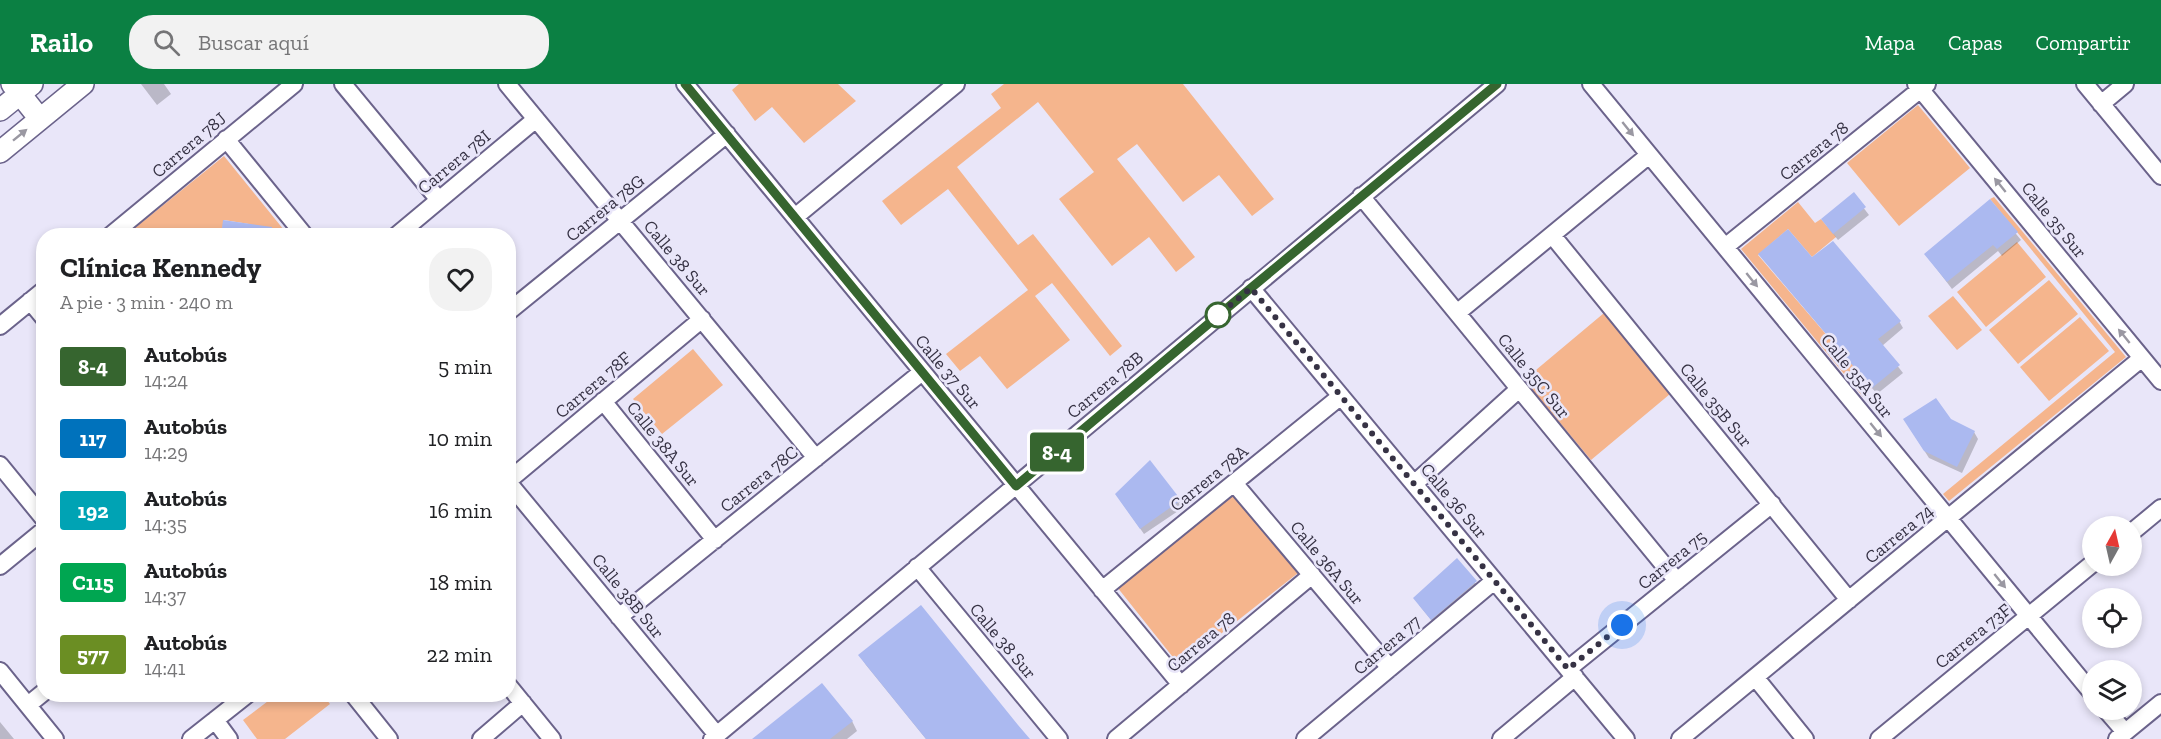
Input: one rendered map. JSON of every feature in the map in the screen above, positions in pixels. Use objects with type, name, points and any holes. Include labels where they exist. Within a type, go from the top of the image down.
[{"type":"main road","points":[[0,152],[83,84]]},
{"type":"main road","points":[[0,111],[21,87],[40,119]]},
{"type":"street","name":"Carrera 78J","points":[[120,228],[294,84]]},
{"type":"street","points":[[343,84],[438,200]]},
{"type":"street","name":"Calle 38 Sur","points":[[507,84],[816,458]]},
{"type":"street","name":"Calle 37 Sur","points":[[685,84],[1181,685]]},
{"type":"street","points":[[795,217],[956,84]]},
{"type":"street","name":"Carrera 78B","points":[[714,737],[1497,84]]},
{"type":"street","name":"Calle 35A Sur","points":[[1591,84],[2082,681]]},
{"type":"street","points":[[2085,84],[2161,176]]},
{"type":"street","points":[[2101,104],[2125,84]]},
{"type":"street","name":"Carrera 78","points":[[1725,247],[1921,86]]},
{"type":"street","name":"Calle 35 Sur","points":[[1921,86],[2161,381]]},
{"type":"street","name":"Carrera 78I","points":[[405,228],[536,119]]},
{"type":"street","name":"Carrera 78G","points":[[516,306],[727,134]]},
{"type":"street","points":[[226,140],[298,228]]},
{"type":"street","points":[[1457,313],[1649,155]]},
{"type":"street","name":"Calle 35C Sur","points":[[1361,196],[1677,581]]},
{"type":"street","name":"Calle 35B Sur","points":[[1552,235],[1850,600]]},
{"type":"street","name":"Calle 36 Sur","points":[[1251,288],[1626,739]]},
{"type":"street","points":[[0,326],[36,297]]},
{"type":"street","points":[[30,302],[36,309]]},
{"type":"street","name":"Carrera 78F","points":[[516,474],[702,319]]},
{"type":"street","name":"Carrera 74","points":[[1680,739],[2142,358]]},
{"type":"street","name":"Carrera 78C","points":[[620,617],[922,372]]},
{"type":"street","points":[[1414,484],[1519,388]]},
{"type":"street","name":"Carrera 78A","points":[[1102,590],[1341,396]]},
{"type":"street","name":"Calle 38A Sur","points":[[603,401],[715,540]]},
{"type":"street","points":[[0,465],[36,509]]},
{"type":"street","name":"Calle 36A Sur","points":[[1234,483],[1390,668]]},
{"type":"street","name":"Calle 38B Sur","points":[[516,491],[620,617],[714,737]]},
{"type":"street","name":"Carrera 75","points":[[1502,739],[1571,673],[1677,581],[1772,504]]},
{"type":"street","points":[[2142,524],[2161,508]]},
{"type":"street","points":[[0,566],[36,537]]},
{"type":"street","name":"Calle 38 Sur","points":[[917,567],[1059,739]]},
{"type":"street","name":"Carrera 73F","points":[[1879,739],[2082,572]]},
{"type":"street","name":"Carrera 78","points":[[1116,739],[1312,575]]},
{"type":"street","name":"Carrera 77","points":[[1305,739],[1494,581]]},
{"type":"street","points":[[0,671],[55,739]]},
{"type":"street","points":[[1755,677],[1805,739]]},
{"type":"street","points":[[516,695],[552,739]]},
{"type":"street","points":[[28,705],[36,698]]},
{"type":"street","points":[[191,739],[238,702]]},
{"type":"street","points":[[360,702],[390,739]]},
{"type":"street","points":[[481,739],[523,703]]},
{"type":"street","points":[[2112,720],[2121,736],[2161,703]]},
{"type":"street","points":[[215,720],[229,739]]},
{"type":"shaded area","points":[[739,84],[838,84],[856,101],[804,143],[772,107],[755,121],[732,90]]},
{"type":"shaded area","points":[[1004,84],[1183,84],[1274,199],[1252,216],[1219,175],[1183,202],[1137,144],[1117,159],[1195,257],[1176,272],[1149,237],[1112,266],[1059,199],[1094,172],[1038,102],[957,167],[1018,245],[1033,234],[1122,346],[1110,356],[1052,283],[1035,296],[1070,340],[1007,389],[980,356],[960,371],[946,354],[1028,290],[948,189],[901,225],[882,201],[1001,108],[991,94]]},
{"type":"shaded area","points":[[1918,105],[1970,168],[1899,226],[1847,163]]},
{"type":"shaded area","points":[[224,156],[282,228],[248,228],[249,224],[224,220],[222,228],[135,228]]},
{"type":"shaded area","points":[[1994,197],[2126,357],[1949,501],[1943,494],[2115,352],[1990,199]]},
{"type":"shaded area","points":[[1798,202],[1815,223],[1821,219],[1836,237],[1812,257],[1788,229],[1758,255],[1872,388],[1863,397],[1741,249]]},
{"type":"shaded area","points":[[2017,242],[2046,277],[1986,327],[1957,292]]},
{"type":"shaded area","points":[[2049,280],[2078,314],[2018,364],[1989,330]]},
{"type":"shaded area","points":[[1953,296],[1982,330],[1957,350],[1928,316]]},
{"type":"shaded area","points":[[1604,313],[1670,394],[1591,460],[1524,380]]},
{"type":"shaded area","points":[[2080,317],[2109,351],[2049,401],[2020,367]]},
{"type":"shaded area","points":[[693,349],[723,385],[662,434],[633,399]]},
{"type":"shaded area","points":[[1235,494],[1298,573],[1180,666],[1117,587]]},
{"type":"shaded area","points":[[267,702],[328,702],[330,704],[285,739],[257,739],[243,720]]},
{"type":"building","points":[[1854,192],[1866,207],[1833,234],[1821,219]]},
{"type":"building","points":[[1990,199],[2018,232],[1997,249],[1993,245],[1947,282],[1924,254]]},
{"type":"building","points":[[223,220],[272,227],[272,228],[222,228]]},
{"type":"building","points":[[1788,229],[1812,257],[1833,241],[1901,321],[1878,339],[1900,365],[1872,388],[1758,254]]},
{"type":"building","points":[[1936,398],[1951,419],[1975,431],[1957,467],[1924,451],[1903,419]]},
{"type":"building","points":[[1150,460],[1181,500],[1140,529],[1115,494]]},
{"type":"building","points":[[1457,558],[1477,581],[1431,620],[1413,598]]},
{"type":"building","points":[[921,605],[1030,739],[926,739],[858,655]]},
{"type":"building","points":[[822,683],[853,721],[830,739],[752,739]]},
{"type":"bus line","name":"8-4","points":[[685,84],[1016,486],[1497,84]]},
{"type":"route","points":[[1218,315],[1216,317],[1251,288],[1568,669],[1622,625]]}]
